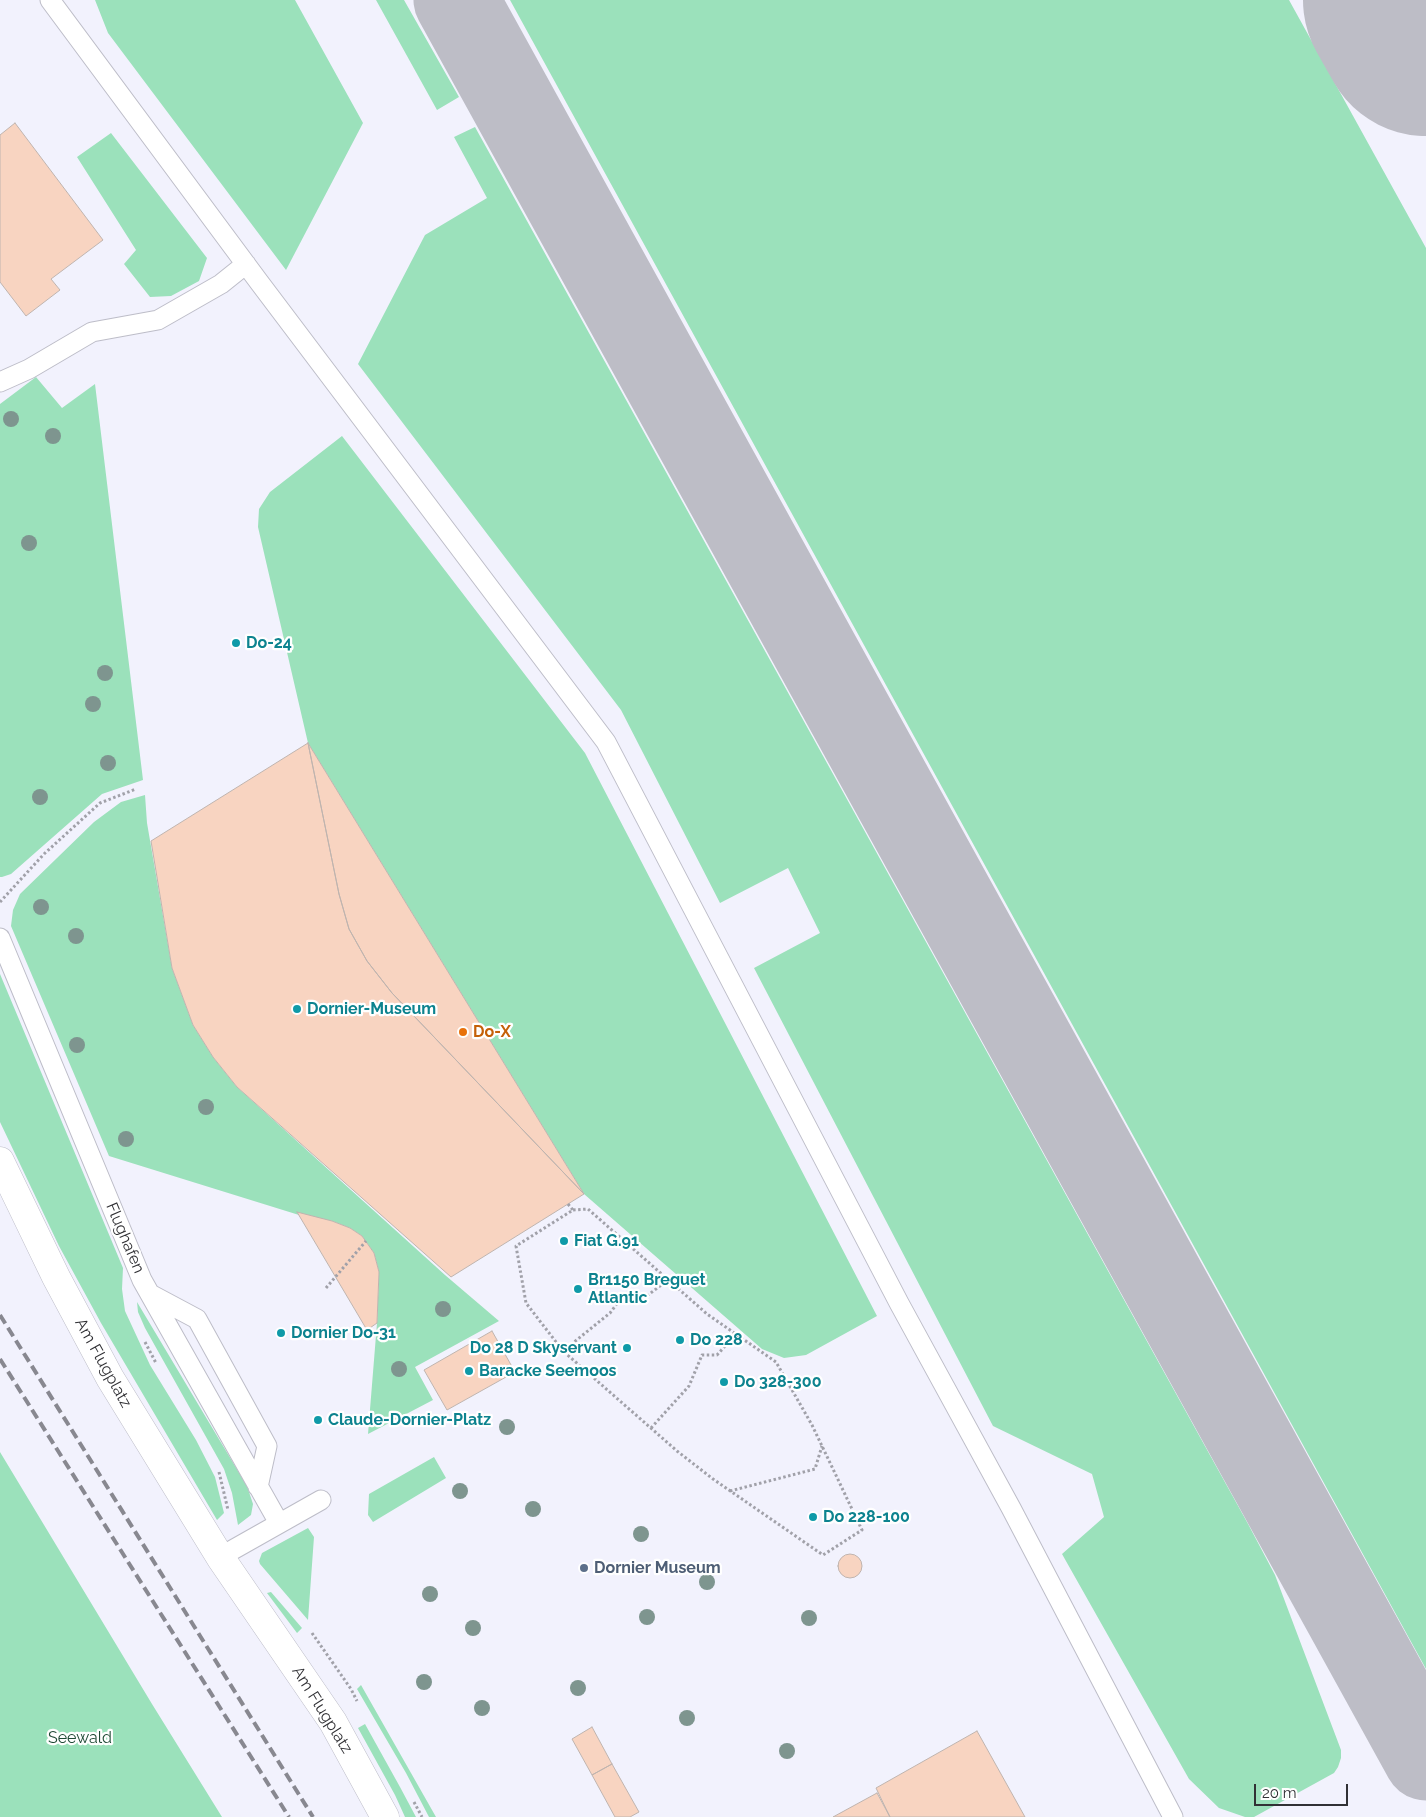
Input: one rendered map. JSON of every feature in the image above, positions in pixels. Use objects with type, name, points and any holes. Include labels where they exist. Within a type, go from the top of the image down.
[{"type":"street","name":"Am Flugplatz","points":[[0,1161],[56,1277],[110,1378],[231,1551],[333,1722],[385,1817]]},
{"type":"lane","points":[[50,0],[606,742],[899,1303],[1011,1508],[1172,1817]]},
{"type":"lane","points":[[1,378],[29,369],[92,332],[158,320],[221,284],[246,264]]},
{"type":"lane","name":"Flughafen","points":[[0,938],[138,1271],[279,1523]]},
{"type":"lane","points":[[152,1295],[197,1319],[267,1446],[258,1487]]},
{"type":"lane","points":[[231,1551],[322,1500]]},
{"type":"path","points":[[0,902],[44,854],[100,803],[136,789]]},
{"type":"path","points":[[568,1204],[573,1210]]},
{"type":"path","points":[[588,1209],[668,1280],[707,1314],[776,1362],[812,1425],[862,1530],[823,1556],[730,1491],[677,1451],[563,1351],[526,1303],[516,1246],[573,1210],[588,1209]]},
{"type":"path","points":[[326,1288],[366,1241]]},
{"type":"path","points":[[563,1351],[610,1313],[619,1301],[640,1301],[668,1280]]},
{"type":"path","points":[[651,1428],[689,1386],[702,1355],[717,1355],[736,1334]]},
{"type":"path","points":[[730,1491],[815,1469],[822,1446]]},
{"type":"green space","points":[[95,0],[295,0],[363,123],[286,270],[108,33]]},
{"type":"green space","points":[[376,0],[404,0],[459,97],[437,110]]},
{"type":"green space","points":[[510,0],[1289,0],[1426,248],[1426,1669]]},
{"type":"green space","points":[[475,127],[1275,1575],[1341,1750],[1341,1758],[1334,1773],[1254,1817],[1245,1817],[1219,1808],[1189,1779],[1062,1554],[1104,1517],[1092,1474],[993,1426],[754,968],[820,933],[788,868],[720,903],[621,710],[358,364],[425,235],[487,198],[454,137]]},
{"type":"green space","points":[[111,133],[207,258],[199,281],[171,296],[150,297],[124,264],[136,250],[77,157]]},
{"type":"green space","points":[[36,377],[62,408],[95,384],[143,780],[102,794],[11,874],[0,877],[0,404]]},
{"type":"green space","points":[[342,436],[585,753],[877,1316],[806,1355],[784,1358],[762,1349],[584,1194],[308,743],[258,527],[259,509],[270,492]]},
{"type":"green space","points":[[145,795],[147,823],[172,968],[193,1025],[213,1057],[237,1087],[445,1275],[499,1321],[415,1367],[433,1400],[368,1434],[379,1272],[374,1253],[362,1236],[350,1228],[332,1221],[299,1215],[109,1156],[11,926],[13,910],[20,894],[94,822],[121,802]]},
{"type":"green space","points":[[0,974],[123,1268],[122,1289],[125,1311],[150,1365],[196,1440],[215,1477],[224,1513],[217,1520],[101,1323],[59,1246],[0,1122]]},
{"type":"green space","points":[[137,1302],[247,1486],[253,1504],[251,1515],[238,1525],[232,1493],[224,1469],[145,1328],[138,1312]]},
{"type":"green space","name":"Seewald","points":[[0,1452],[152,1704],[222,1817],[0,1817]]},
{"type":"green space","points":[[434,1457],[446,1478],[373,1522],[368,1515],[369,1494]]},
{"type":"green space","points":[[308,1528],[314,1537],[308,1620],[259,1561],[262,1553]]},
{"type":"green space","points":[[271,1592],[302,1628],[297,1633],[267,1593]]},
{"type":"green space","points":[[361,1685],[436,1817],[429,1817],[406,1773],[357,1689]]},
{"type":"green space","points":[[365,1724],[416,1817],[405,1817],[358,1728]]},
{"type":"building","points":[[15,123],[103,240],[51,279],[60,290],[26,316],[0,282],[0,135]]},
{"type":"building","name":"Dornier-Museum","points":[[308,743],[339,894],[349,929],[367,961],[392,993],[584,1194],[451,1277],[237,1087],[213,1057],[193,1025],[172,968],[151,841]]},
{"type":"building","points":[[308,743],[584,1194],[392,993],[367,961],[349,929],[339,894]]},
{"type":"building","points":[[297,1212],[350,1228],[362,1236],[374,1253],[379,1272],[377,1323],[367,1330]]},
{"type":"building","name":"Baracke Seemoos","points":[[492,1331],[515,1372],[447,1410],[424,1370]]},
{"type":"building","points":[[845,1554],[855,1554],[862,1561],[862,1571],[855,1578],[845,1578],[838,1571],[838,1561]]},
{"type":"building","points":[[592,1727],[612,1764],[592,1775],[572,1739]]},
{"type":"building","points":[[977,1731],[1025,1817],[890,1817],[876,1788]]},
{"type":"building","points":[[612,1764],[639,1812],[630,1817],[615,1817],[592,1775]]},
{"type":"building","points":[[877,1793],[890,1817],[833,1817]]},
{"type":"taxiway","points":[[456,0],[1426,1758]]},
{"type":"runway","points":[[1409,0],[1426,30]]},
{"type":"railway","points":[[0,1315],[313,1817]]},
{"type":"railway","points":[[0,1359],[289,1817]]},
{"type":"place","name":"Do-24","points":[[236,643]]},
{"type":"place","name":"Dornier-Museum","points":[[297,1009]]},
{"type":"place","name":"Do-X","points":[[463,1032]]},
{"type":"place","name":"Fiat G.91","points":[[564,1241]]},
{"type":"place","name":"Br1150 Breguet Atlantic","points":[[578,1289]]},
{"type":"place","name":"Dornier Do-31","points":[[281,1333]]},
{"type":"place","name":"Do 228","points":[[680,1340]]},
{"type":"place","name":"Do 28 D Skyservant","points":[[627,1348]]},
{"type":"place","name":"Baracke Seemoos","points":[[469,1371]]},
{"type":"place","name":"Do 328-300","points":[[724,1382]]},
{"type":"place","name":"Claude-Dornier-Platz","points":[[318,1420]]},
{"type":"place","name":"Do 228-100","points":[[813,1517]]},
{"type":"place","name":"Dornier Museum","points":[[584,1568]]}]
